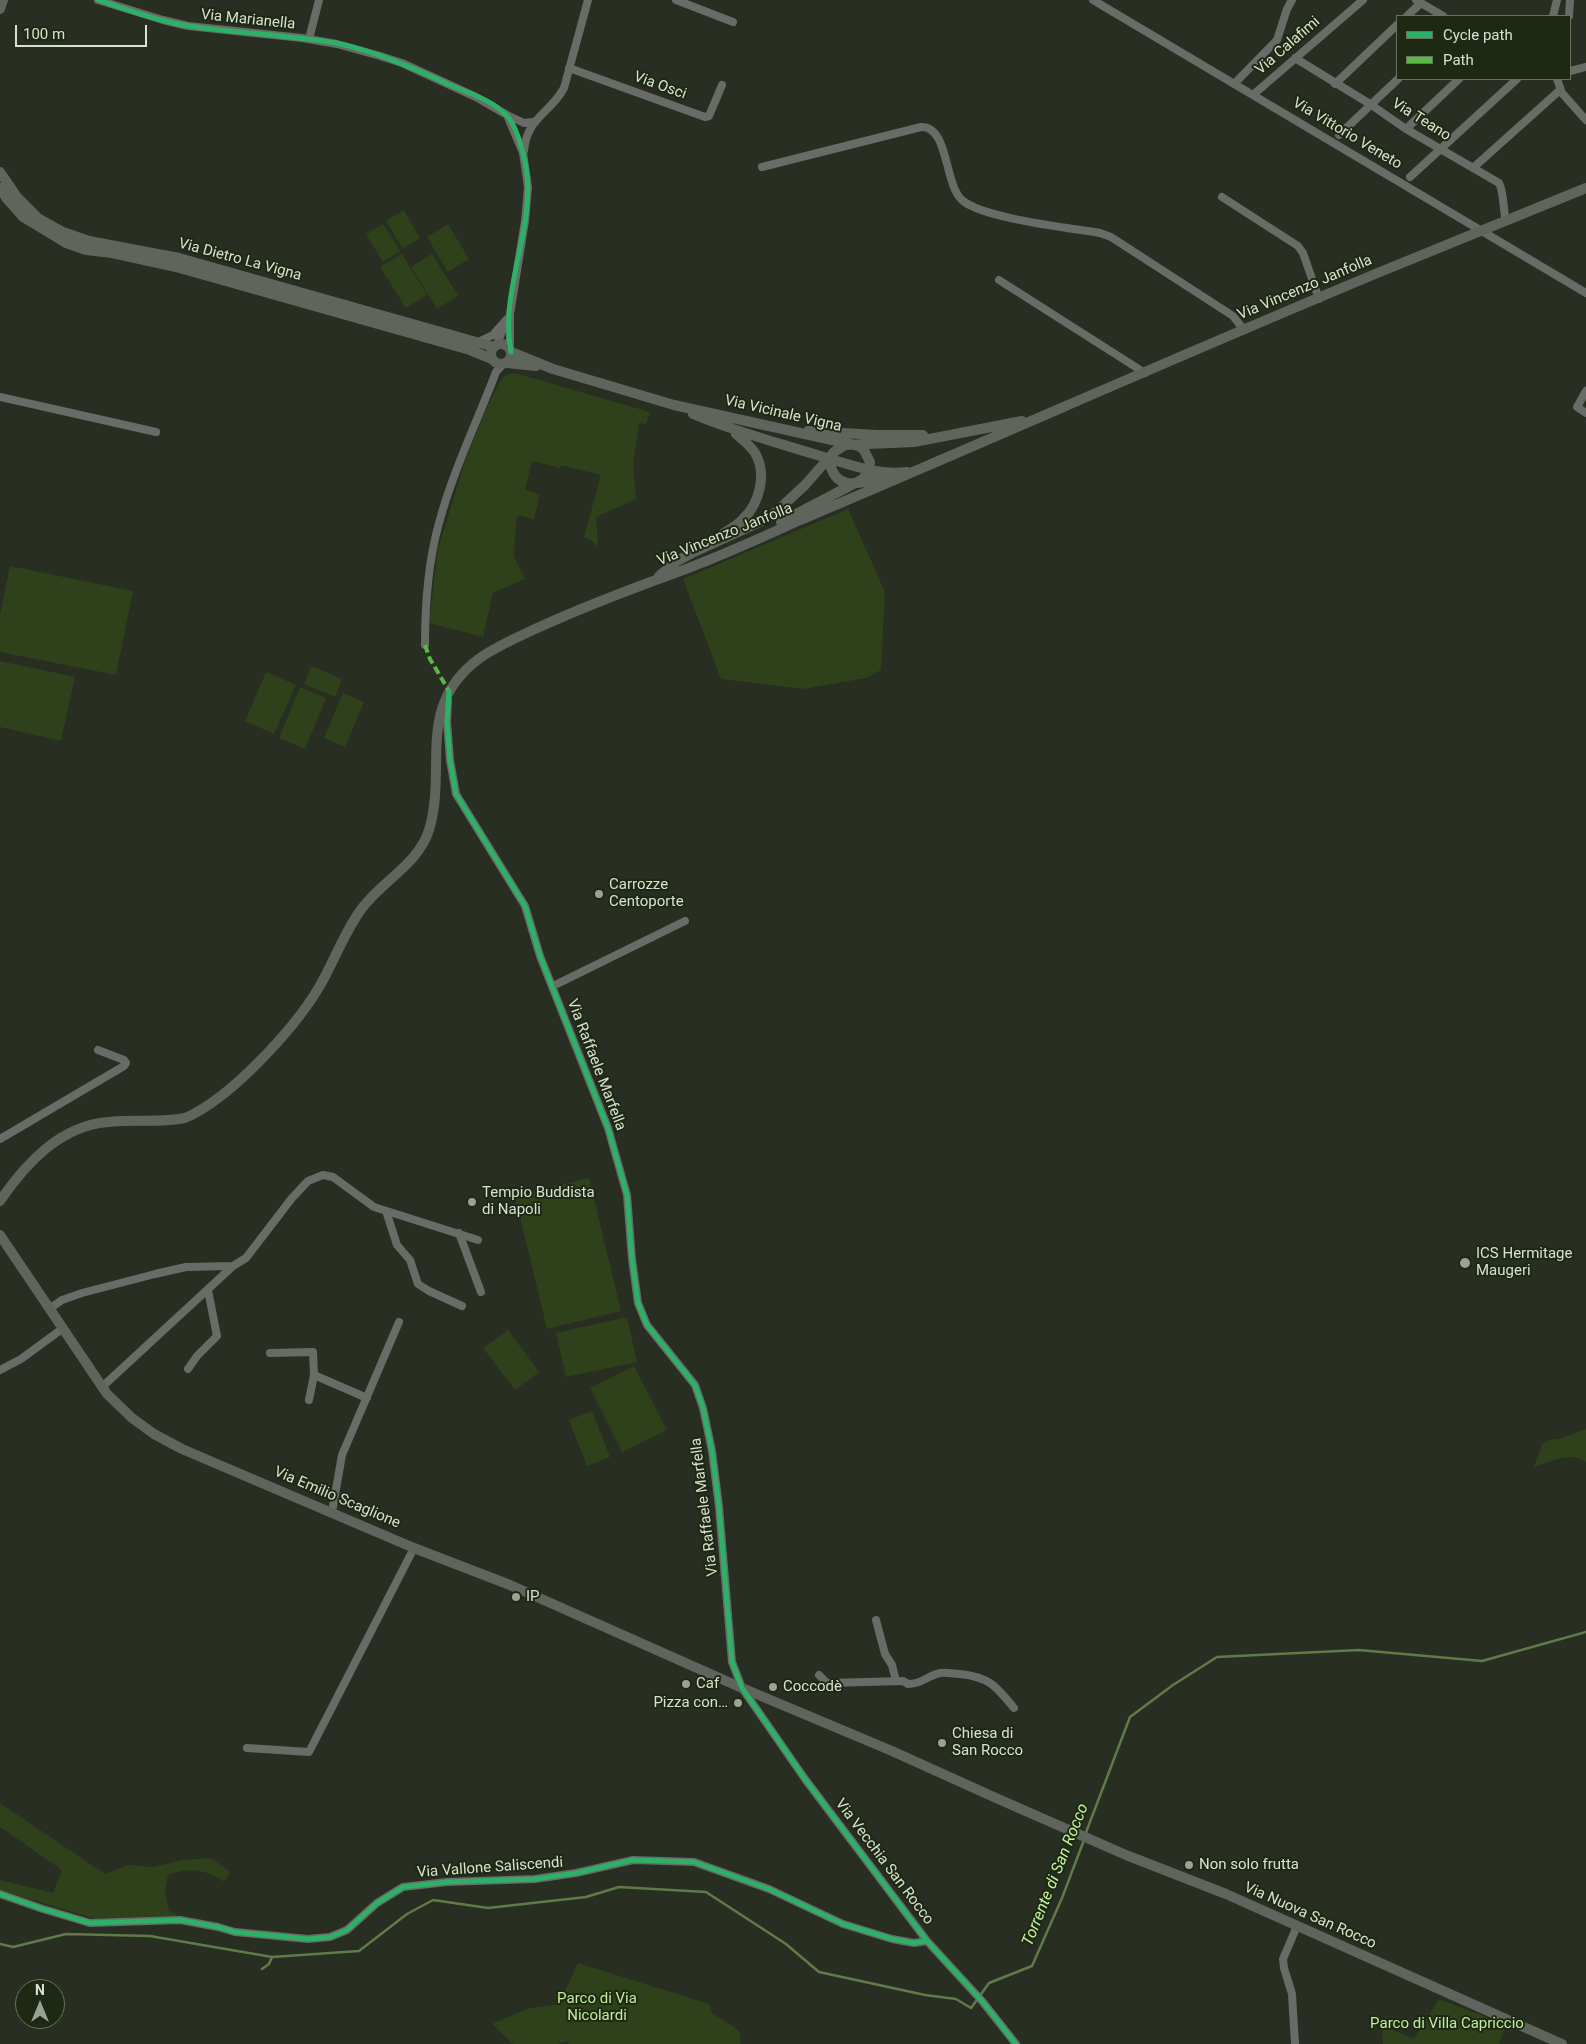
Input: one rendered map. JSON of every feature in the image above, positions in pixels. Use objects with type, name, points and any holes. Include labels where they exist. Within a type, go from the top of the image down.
[{"type":"main road","points":[[0,10],[3,0]]},
{"type":"main road","name":"Via Dietro La Vigna","points":[[0,172],[17,197],[38,218],[63,232],[89,241],[188,261],[477,343],[495,346]]},
{"type":"main road","name":"Via Dietro La Vigna","points":[[0,188],[23,217],[66,243],[86,250],[112,253],[176,267],[470,350],[499,364]]},
{"type":"main road","name":"Via Vincenzo Janfolla","points":[[655,580],[919,470],[1244,330],[1586,188]]},
{"type":"main road","points":[[503,344],[510,351],[511,357],[499,364],[491,353],[495,346],[503,344]]},
{"type":"main road","name":"Via Vicinale Vigna","points":[[510,351],[554,369],[674,405],[780,428],[824,440],[852,444],[864,450],[868,456],[870,469]]},
{"type":"main road","name":"Via Vicinale Vigna","points":[[499,364],[554,369]]},
{"type":"main road","name":"Via Vicinale Vigna","points":[[674,405],[731,430],[870,469],[896,473],[919,470]]},
{"type":"main road","name":"Via Vincenzo Janfolla","points":[[655,580],[677,561],[760,522],[776,512],[805,485],[839,448],[852,444],[914,442],[1037,419]]},
{"type":"main road","points":[[780,428],[878,435],[918,435],[969,431]]},
{"type":"main road","name":"Via Vicinale Vigna","points":[[706,546],[743,520],[759,490],[760,465],[755,454],[748,443],[731,430]]},
{"type":"main road","points":[[830,458],[832,472],[839,481],[845,483],[858,483],[867,475],[870,469]]},
{"type":"main road","points":[[748,542],[777,524],[858,483],[896,473]]},
{"type":"main road","points":[[0,1201],[24,1169],[62,1136],[76,1129],[107,1122],[185,1118],[194,1114],[228,1089],[267,1054],[297,1019],[317,991],[360,911],[418,851],[429,832],[433,805],[437,728],[442,707],[449,691],[475,661],[498,646],[561,617],[655,580]]},
{"type":"main road","name":"Via Emilio Scaglione","points":[[0,1235],[102,1387],[132,1418],[154,1434],[182,1449],[414,1548],[504,1582],[742,1688]]},
{"type":"main road","name":"Via Nuova San Rocco","points":[[742,1688],[892,1751],[1126,1855],[1226,1894],[1562,2044]]},
{"type":"street","name":"Via Marianella","points":[[98,0],[188,26],[309,39],[337,44],[402,63],[476,96],[517,121],[533,122]]},
{"type":"street","points":[[309,39],[319,0]]},
{"type":"street","points":[[523,152],[527,134],[533,122],[560,96],[588,0]]},
{"type":"street","points":[[676,0],[733,22]]},
{"type":"street","name":"Via Vittorio Veneto","points":[[1093,0],[1586,293]]},
{"type":"street","points":[[1235,83],[1277,40],[1287,9],[1292,0]]},
{"type":"street","name":"Via Calafimi","points":[[1254,94],[1363,0]]},
{"type":"street","points":[[1553,15],[1558,0]]},
{"type":"street","points":[[1569,15],[1570,0]]},
{"type":"street","points":[[1408,15],[1419,2],[1441,15]]},
{"type":"street","points":[[1335,84],[1396,27]]},
{"type":"street","name":"Via Teano","points":[[1295,58],[1370,104],[1406,129],[1500,184],[1506,221]]},
{"type":"street","points":[[1571,71],[1586,67]]},
{"type":"street","name":"Via Osci","points":[[569,68],[705,117],[709,116],[722,85]]},
{"type":"street","points":[[1339,135],[1397,80]]},
{"type":"street","points":[[1406,129],[1458,80]]},
{"type":"street","points":[[1410,177],[1516,80]]},
{"type":"street","points":[[1558,80],[1560,90],[1586,120]]},
{"type":"street","points":[[1473,168],[1560,90]]},
{"type":"street","points":[[507,115],[523,152],[528,177],[527,204],[508,316],[510,351]]},
{"type":"street","points":[[762,166],[922,127],[928,128],[938,136],[954,192],[965,203],[987,213],[1100,233],[1111,237],[1233,316],[1244,330]]},
{"type":"street","points":[[1222,197],[1294,242],[1301,249],[1319,299]]},
{"type":"street","points":[[1000,280],[1145,373]]},
{"type":"street","points":[[477,343],[493,336],[508,316]]},
{"type":"street","points":[[495,346],[508,316]]},
{"type":"street","points":[[425,645],[429,581],[439,523],[465,448],[499,364]]},
{"type":"street","points":[[1586,391],[1577,407],[1586,413]]},
{"type":"street","points":[[0,397],[156,432]]},
{"type":"street","name":"Via Raffaele Marfella","points":[[449,691],[448,731],[450,760],[456,794],[525,906],[540,956],[608,1128],[627,1195],[632,1259],[638,1303],[647,1325],[695,1385],[703,1408],[712,1451],[719,1506],[732,1662],[742,1688]]},
{"type":"street","points":[[553,986],[685,921]]},
{"type":"street","points":[[0,1139],[124,1066],[126,1063],[124,1060],[98,1050]]},
{"type":"street","points":[[102,1387],[233,1266],[246,1258],[292,1198],[308,1181],[316,1176],[333,1177],[374,1207],[478,1240]]},
{"type":"street","points":[[386,1211],[397,1245],[410,1260],[418,1284],[462,1306]]},
{"type":"street","points":[[459,1233],[481,1292]]},
{"type":"street","points":[[49,1309],[62,1300],[82,1293],[155,1274],[186,1267],[233,1266]]},
{"type":"street","points":[[188,1369],[197,1356],[217,1336],[208,1290]]},
{"type":"street","points":[[332,1512],[342,1455],[399,1322]]},
{"type":"street","points":[[0,1370],[21,1359],[62,1329]]},
{"type":"street","points":[[270,1353],[313,1352],[314,1375],[310,1400]]},
{"type":"street","points":[[314,1375],[367,1398]]},
{"type":"street","points":[[247,1748],[310,1752],[414,1548]]},
{"type":"street","points":[[876,1620],[885,1654],[892,1665],[896,1681]]},
{"type":"street","points":[[819,1675],[827,1683],[903,1681],[908,1684],[918,1684],[942,1672],[968,1675],[985,1679],[999,1690],[1014,1708]]},
{"type":"street","name":"Via Vecchia San Rocco","points":[[742,1688],[805,1779],[927,1941],[982,2001],[1016,2044]]},
{"type":"street","name":"Via Vallone Saliscendi","points":[[0,1894],[90,1923],[180,1920],[235,1932],[308,1939],[330,1937],[347,1930],[377,1902],[403,1887],[447,1882],[535,1880],[633,1860],[694,1862],[769,1890],[843,1924],[892,1939],[914,1943],[927,1941]]},
{"type":"street","points":[[1295,2044],[1292,1994],[1283,1959],[1297,1926]]},
{"type":"green space","points":[[404,210],[420,238],[403,249],[386,221]]},
{"type":"green space","points":[[383,224],[400,251],[383,262],[366,234]]},
{"type":"green space","points":[[448,224],[469,259],[448,272],[427,237]]},
{"type":"green space","points":[[402,254],[427,295],[406,308],[380,267]]},
{"type":"green space","points":[[432,254],[458,296],[437,309],[411,267]]},
{"type":"green space","points":[[515,373],[650,412],[646,424],[639,423],[633,463],[636,499],[596,517],[598,547],[584,537],[601,475],[561,465],[560,468],[532,461],[525,490],[540,494],[534,519],[518,515],[516,521],[514,556],[525,579],[493,593],[483,637],[429,623],[438,549],[465,461],[487,407],[502,378]]},
{"type":"green space","points":[[848,509],[885,592],[881,670],[866,678],[803,689],[721,679],[683,579]]},
{"type":"green space","points":[[10,566],[133,591],[116,675],[0,652],[0,614]]},
{"type":"green space","points":[[0,661],[75,677],[61,741],[0,727]]},
{"type":"green space","points":[[311,666],[342,679],[335,697],[304,684]]},
{"type":"green space","points":[[266,672],[296,685],[274,734],[245,721]]},
{"type":"green space","points":[[300,687],[326,698],[305,749],[279,738]]},
{"type":"green space","points":[[343,693],[364,702],[345,747],[324,738]]},
{"type":"green space","points":[[589,1178],[621,1311],[547,1329],[515,1196]]},
{"type":"green space","points":[[627,1317],[637,1362],[566,1377],[556,1333]]},
{"type":"green space","points":[[508,1330],[539,1372],[515,1390],[483,1348]]},
{"type":"green space","points":[[634,1366],[667,1430],[622,1452],[590,1388]]},
{"type":"green space","points":[[592,1411],[610,1457],[587,1466],[569,1420]]},
{"type":"green space","points":[[1586,1429],[1586,1462],[1573,1457],[1567,1457],[1534,1467],[1542,1444],[1549,1440],[1562,1438]]},
{"type":"green space","points":[[0,1803],[105,1874],[129,1865],[152,1867],[183,1860],[211,1858],[230,1872],[224,1882],[211,1874],[189,1870],[168,1875],[165,1890],[169,1910],[181,1918],[96,1919],[0,1890],[0,1880],[53,1893],[62,1870],[0,1827]]},
{"type":"green space","name":"Parco di Via Nicolardi","points":[[578,1963],[709,2004],[712,2013],[739,2030],[741,2044],[569,2044],[567,2041],[558,2044],[513,2044],[492,2024],[526,2009],[559,2004]]},
{"type":"green space","name":"Parco di Villa Capriccio","points":[[1439,1999],[1506,2025],[1499,2044],[1383,2044],[1382,2025],[1414,2039]]},
{"type":"waterway","name":"Torrente di San Rocco","points":[[1085,1835],[1130,1717],[1173,1685],[1217,1657],[1359,1650],[1482,1661],[1586,1632]]},
{"type":"waterway","name":"Torrente di San Rocco","points":[[0,1944],[13,1947],[66,1934],[150,1936],[272,1957],[359,1951],[407,1914],[433,1900],[488,1908],[586,1897],[619,1887],[706,1892],[786,1944],[819,1972],[925,1995],[956,1999],[971,2008],[989,1983],[1032,1966],[1062,1898],[1084,1840]]},
{"type":"waterway","points":[[262,1969],[269,1964],[272,1957]]},
{"type":"marked path","points":[[425,645],[430,659],[449,691]]},
{"type":"cycle path","points":[[98,0],[177,24],[318,40],[351,46],[408,66],[480,97],[500,110],[510,119],[519,140],[526,167],[528,190],[526,213],[510,306],[511,352]]},
{"type":"cycle path","points":[[449,691],[447,722],[450,760],[456,794],[525,906],[540,956],[608,1128],[627,1195],[632,1259],[638,1303],[647,1325],[695,1385],[703,1408],[712,1451],[719,1507],[732,1662],[742,1688],[805,1779],[927,1941],[982,2001],[1016,2044]]},
{"type":"cycle path","points":[[0,1894],[90,1923],[180,1920],[235,1932],[308,1939],[330,1937],[347,1930],[377,1903],[403,1887],[447,1882],[535,1879],[576,1873],[633,1860],[694,1862],[769,1889],[843,1924],[892,1939],[914,1943],[927,1941]]},
{"type":"place","name":"Carrozze Centoporte","points":[[599,894]]},
{"type":"place","name":"Tempio Buddista di Napoli","points":[[472,1202]]},
{"type":"place","name":"ICS Hermitage Maugeri","points":[[1465,1263]]},
{"type":"place","name":"IP","points":[[516,1597]]},
{"type":"place","name":"Caf","points":[[686,1684]]},
{"type":"place","name":"Coccodè","points":[[773,1687]]},
{"type":"place","name":"Pizza con…","points":[[738,1703]]},
{"type":"place","name":"Chiesa di San Rocco","points":[[942,1743]]},
{"type":"place","name":"Non solo frutta","points":[[1189,1865]]}]
